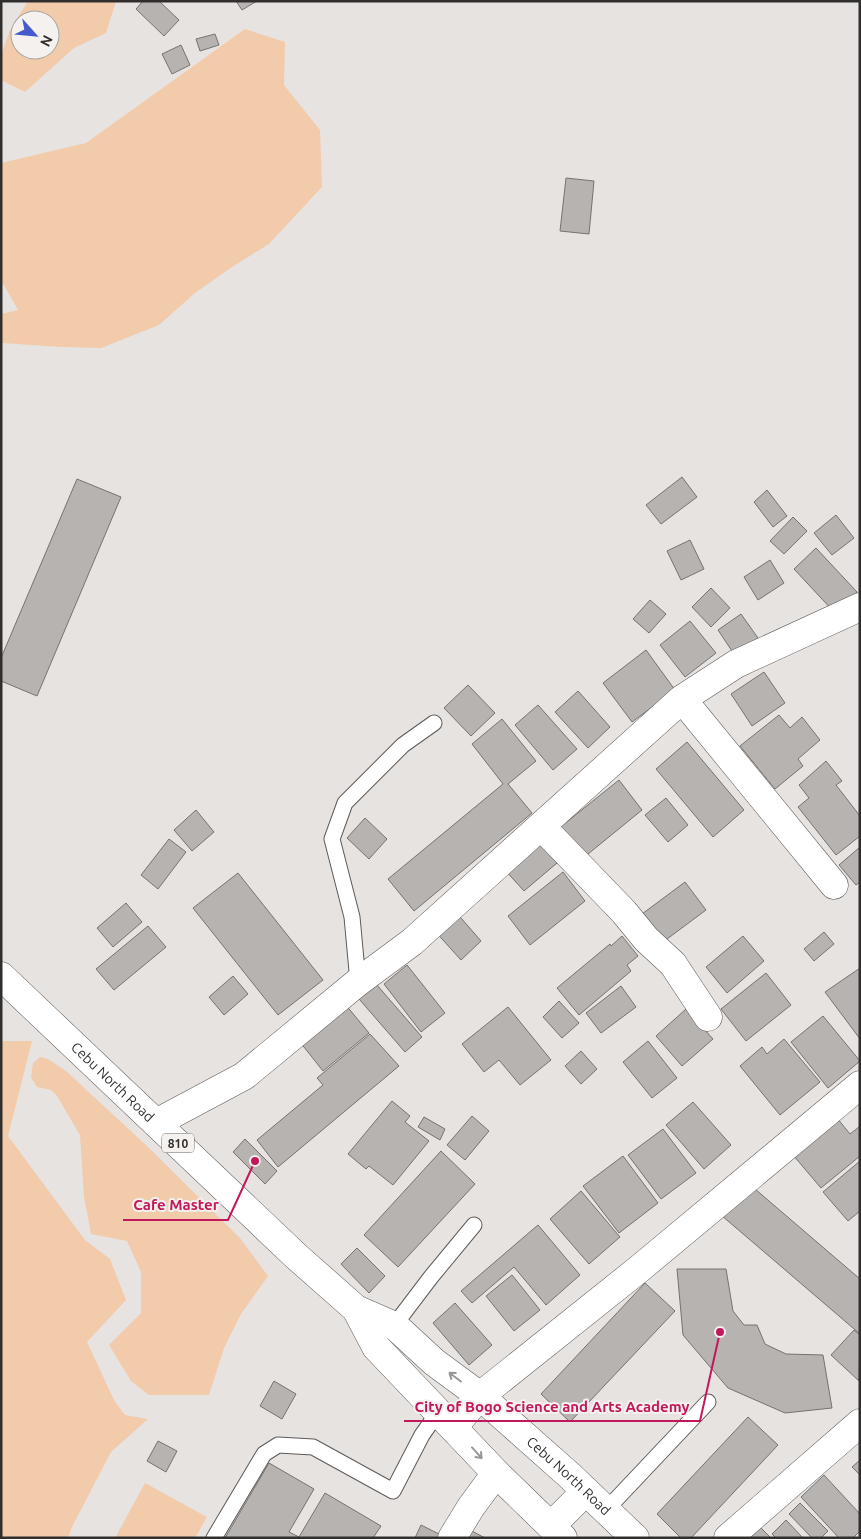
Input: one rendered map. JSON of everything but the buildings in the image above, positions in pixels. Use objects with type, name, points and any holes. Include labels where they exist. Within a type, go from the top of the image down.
[{"type":"main road","points":[[156,1123],[244,1076],[358,982],[412,942],[682,699],[736,664],[860,607]]},
{"type":"main road","points":[[682,699],[834,885]]},
{"type":"main road","points":[[541,826],[624,912],[646,939],[673,964],[708,1017]]},
{"type":"main road","name":"Cebu North Road","points":[[1,976],[296,1256],[356,1309],[394,1326],[434,1362],[480,1396],[586,1491],[635,1538]]},
{"type":"main road","points":[[446,1419],[480,1396],[855,1098]]},
{"type":"main road","name":"Cebu North Road","points":[[356,1309],[376,1347],[496,1473],[557,1532]]},
{"type":"main road","points":[[728,1538],[860,1423]]},
{"type":"main road","points":[[452,1538],[471,1507],[496,1473]]},
{"type":"main road","points":[[557,1532],[586,1491]]},
{"type":"lane","points":[[358,982],[352,917],[332,839],[345,803],[403,746],[434,723]]},
{"type":"lane","points":[[376,1347],[474,1224]]},
{"type":"lane","points":[[606,1510],[708,1402]]},
{"type":"lane","points":[[214,1538],[264,1454],[278,1446],[313,1447],[393,1491],[422,1435],[446,1419]]},
{"type":"shaded area","points":[[28,1],[116,1],[106,33],[74,48],[25,92],[1,80],[1,55],[10,30],[10,60],[60,60],[60,10],[22,10]]},
{"type":"shaded area","points":[[245,29],[285,42],[284,85],[320,130],[322,187],[269,244],[195,293],[159,325],[101,348],[1,343],[1,314],[18,310],[1,280],[1,163],[86,143]]},
{"type":"shaded area","points":[[1,1041],[32,1041],[8,1136],[85,1240],[110,1259],[126,1300],[87,1342],[114,1400],[125,1415],[148,1419],[111,1452],[68,1538],[1,1538]]},
{"type":"shaded area","points":[[40,1057],[48,1059],[66,1071],[148,1147],[240,1238],[268,1276],[241,1314],[224,1348],[209,1395],[149,1395],[131,1381],[109,1345],[141,1313],[141,1272],[127,1241],[91,1234],[84,1197],[80,1135],[57,1096],[51,1090],[37,1087],[31,1077],[33,1063]]},
{"type":"shaded area","points":[[145,1483],[207,1517],[195,1538],[115,1538]]},
{"type":"place","name":"Cafe Master","points":[[255,1161]]},
{"type":"place","name":"City of Bogo Science and Arts Academy","points":[[720,1332]]}]
